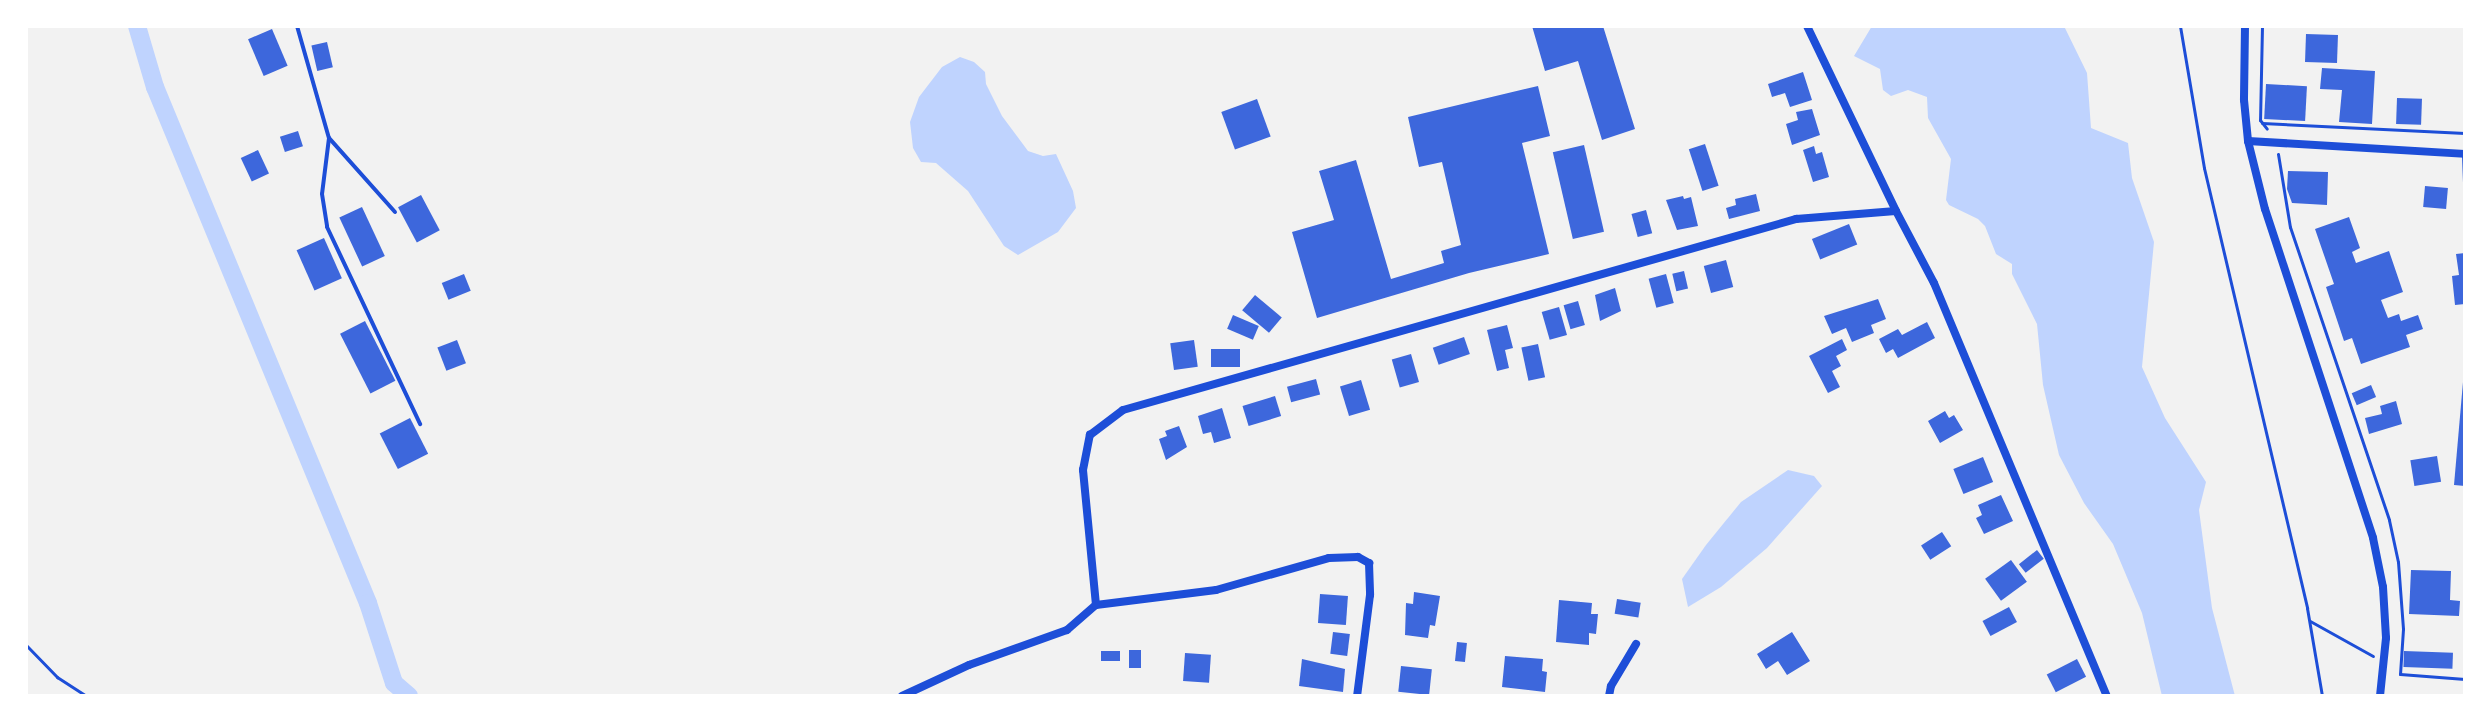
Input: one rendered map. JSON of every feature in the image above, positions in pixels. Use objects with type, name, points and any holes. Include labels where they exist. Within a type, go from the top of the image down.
[{"type":"street","points":[[1807,26],[1934,283],[2107,696]]},
{"type":"street","points":[[2245,26],[2244,100],[2248,141],[2265,209],[2373,538],[2383,587],[2380,696]]},
{"type":"street","points":[[2248,141],[2464,154]]},
{"type":"street","points":[[1096,605],[1083,470],[1090,435],[1123,410],[1796,219],[1896,211]]},
{"type":"street","points":[[902,696],[969,665],[1067,630],[1096,605],[1216,590],[1329,558],[1358,557],[1369,563],[1370,595],[1357,696]]},
{"type":"street","points":[[1609,696],[1611,686],[1636,644]]},
{"type":"lane","points":[[297,26],[329,138],[322,194],[327,227],[420,424]]},
{"type":"lane","points":[[329,138],[395,212]]},
{"type":"lane","points":[[2464,154],[2465,186]]},
{"type":"path","points":[[2180,26],[2204,168],[2310,621],[2322,696]]},
{"type":"path","points":[[2262,26],[2262,123],[2276,142],[2290,227],[2389,520],[2398,562],[2402,616],[2400,674],[2465,679]]},
{"type":"path","points":[[2262,123],[2465,133]]},
{"type":"path","points":[[2310,621],[2383,661]]},
{"type":"path","points":[[26,645],[57,677],[86,696]]},
{"type":"water","points":[[1872,26],[2064,26],[2087,73],[2091,128],[2128,143],[2132,178],[2154,242],[2142,367],[2165,418],[2206,482],[2199,510],[2212,608],[2235,696],[2162,696],[2142,613],[2113,544],[2084,503],[2059,455],[2043,385],[2037,324],[2012,274],[2012,264],[1996,254],[1985,226],[1978,219],[1949,205],[1946,200],[1951,159],[1928,118],[1927,97],[1908,90],[1891,96],[1883,90],[1880,69],[1854,56]]},
{"type":"water","points":[[960,57],[974,62],[985,72],[986,84],[1002,116],[1028,151],[1043,156],[1056,154],[1073,191],[1076,208],[1058,232],[1018,255],[1004,246],[968,191],[936,163],[921,162],[913,148],[910,122],[919,97],[942,67]]},
{"type":"water","points":[[1788,470],[1814,476],[1822,486],[1767,548],[1721,587],[1688,607],[1682,579],[1706,545],[1741,502]]},
{"type":"building","points":[[1532,26],[1603,26],[1635,129],[1602,140],[1578,61],[1545,71]]},
{"type":"building","points":[[272,29],[288,66],[264,76],[248,39]]},
{"type":"building","points":[[2306,34],[2338,35],[2337,63],[2305,62]]},
{"type":"building","points":[[327,42],[333,67],[317,71],[311,46]]},
{"type":"building","points":[[2322,68],[2375,71],[2372,124],[2339,122],[2342,90],[2320,89]]},
{"type":"building","points":[[1803,72],[1812,100],[1790,107],[1785,93],[1772,97],[1768,84]]},
{"type":"building","points":[[2266,84],[2307,86],[2305,121],[2264,119]]},
{"type":"building","points":[[1538,86],[1550,136],[1522,143],[1549,254],[1469,273],[1317,318],[1292,232],[1334,220],[1319,171],[1356,160],[1391,279],[1444,263],[1441,251],[1461,245],[1442,162],[1419,167],[1408,117]]},
{"type":"building","points":[[2397,98],[2422,99],[2421,125],[2396,124]]},
{"type":"building","points":[[1257,99],[1271,137],[1235,150],[1221,112]]},
{"type":"building","points":[[1812,109],[1820,135],[1792,145],[1786,124],[1798,120],[1796,112]]},
{"type":"building","points":[[298,131],[303,146],[285,152],[280,137]]},
{"type":"building","points":[[1705,144],[1719,186],[1702,191],[1689,149]]},
{"type":"building","points":[[1584,145],[1604,232],[1573,239],[1553,152]]},
{"type":"building","points":[[1814,146],[1816,154],[1822,152],[1829,177],[1813,182],[1803,150]]},
{"type":"building","points":[[258,150],[269,174],[252,182],[241,158]]},
{"type":"building","points":[[2288,171],[2328,172],[2327,205],[2292,203],[2287,189]]},
{"type":"building","points":[[2425,186],[2448,188],[2446,209],[2423,207]]},
{"type":"building","points":[[1756,194],[1760,211],[1729,219],[1726,208],[1736,205],[1735,199]]},
{"type":"building","points":[[421,195],[440,230],[417,243],[398,207]]},
{"type":"building","points":[[1683,196],[1684,199],[1691,197],[1698,226],[1677,230],[1666,200]]},
{"type":"building","points":[[362,207],[385,256],[362,267],[339,218]]},
{"type":"building","points":[[1646,210],[1652,233],[1638,237],[1632,214]]},
{"type":"building","points":[[2349,217],[2360,248],[2352,252],[2356,263],[2389,251],[2403,292],[2381,300],[2388,318],[2399,314],[2401,321],[2418,315],[2423,329],[2406,335],[2410,347],[2361,364],[2352,338],[2344,341],[2326,287],[2334,284],[2315,229]]},
{"type":"building","points":[[1849,224],[1857,244],[1820,259],[1812,239]]},
{"type":"building","points":[[324,238],[342,278],[314,290],[297,250]]},
{"type":"building","points":[[2465,253],[2465,304],[2455,305],[2452,276],[2459,275],[2456,254]]},
{"type":"building","points":[[1726,260],[1733,287],[1711,293],[1704,266]]},
{"type":"building","points":[[1684,271],[1688,289],[1676,291],[1672,274]]},
{"type":"building","points":[[464,274],[471,291],[448,300],[442,283]]},
{"type":"building","points":[[1666,274],[1674,303],[1656,308],[1649,279]]},
{"type":"building","points":[[1615,288],[1621,311],[1600,321],[1595,295]]},
{"type":"building","points":[[1255,295],[1282,317],[1269,333],[1242,310]]},
{"type":"building","points":[[1878,299],[1886,319],[1871,325],[1874,333],[1852,342],[1846,328],[1832,334],[1824,316]]},
{"type":"building","points":[[1578,301],[1585,325],[1570,329],[1564,305]]},
{"type":"building","points":[[1559,307],[1567,335],[1550,340],[1542,312]]},
{"type":"building","points":[[1233,315],[1259,326],[1253,340],[1227,329]]},
{"type":"building","points":[[365,321],[395,381],[370,393],[340,334]]},
{"type":"building","points":[[1927,322],[1935,338],[1898,358],[1893,349],[1886,353],[1879,339],[1898,329],[1902,335]]},
{"type":"building","points":[[1507,325],[1513,348],[1505,350],[1509,368],[1497,371],[1487,330]]},
{"type":"building","points":[[1464,337],[1470,354],[1439,365],[1433,348]]},
{"type":"building","points":[[1842,339],[1847,350],[1836,356],[1841,366],[1832,371],[1840,387],[1828,393],[1809,356]]},
{"type":"building","points":[[457,340],[466,363],[446,371],[437,348]]},
{"type":"building","points":[[1194,340],[1198,367],[1174,370],[1170,343]]},
{"type":"building","points":[[1538,344],[1545,377],[1528,381],[1521,348]]},
{"type":"building","points":[[1211,349],[1240,349],[1240,367],[1211,367]]},
{"type":"building","points":[[1411,354],[1419,382],[1400,387],[1392,360]]},
{"type":"building","points":[[1316,379],[1320,394],[1291,402],[1287,387]]},
{"type":"building","points":[[1361,380],[1370,410],[1349,416],[1340,386]]},
{"type":"building","points":[[2465,382],[2465,486],[2454,485]]},
{"type":"building","points":[[2371,385],[2376,397],[2357,405],[2352,393]]},
{"type":"building","points":[[1275,396],[1281,416],[1249,426],[1242,406]]},
{"type":"building","points":[[2396,401],[2402,424],[2369,434],[2365,418],[2382,414],[2380,406]]},
{"type":"building","points":[[1222,408],[1231,438],[1214,443],[1211,432],[1203,434],[1198,416]]},
{"type":"building","points":[[1945,411],[1949,418],[1954,415],[1963,430],[1940,443],[1928,421]]},
{"type":"building","points":[[410,418],[428,454],[398,469],[380,433]]},
{"type":"building","points":[[1179,426],[1187,447],[1166,460],[1159,439],[1167,436],[1165,431]]},
{"type":"building","points":[[2437,456],[2441,482],[2414,486],[2410,460]]},
{"type":"building","points":[[1983,457],[1993,482],[1963,494],[1953,469]]},
{"type":"building","points":[[2001,495],[2013,521],[1984,534],[1976,518],[1982,515],[1978,505]]},
{"type":"building","points":[[1942,532],[1951,546],[1930,560],[1921,546]]},
{"type":"building","points":[[2037,550],[2044,559],[2026,573],[2019,564]]},
{"type":"building","points":[[2011,560],[2027,582],[2001,601],[1985,579]]},
{"type":"building","points":[[2411,570],[2451,571],[2450,600],[2460,601],[2459,616],[2409,614]]},
{"type":"building","points":[[1414,592],[1440,596],[1435,626],[1430,625],[1428,638],[1405,635],[1406,603],[1413,604]]},
{"type":"building","points":[[1320,594],[1348,596],[1346,625],[1318,623]]},
{"type":"building","points":[[1617,599],[1641,603],[1638,618],[1615,614]]},
{"type":"building","points":[[1559,600],[1592,603],[1591,614],[1598,614],[1596,634],[1589,633],[1589,645],[1556,642]]},
{"type":"building","points":[[2009,607],[2017,622],[1990,636],[1983,621]]},
{"type":"building","points":[[1333,632],[1350,634],[1347,656],[1330,654]]},
{"type":"building","points":[[1792,632],[1810,661],[1787,675],[1778,661],[1766,669],[1757,654]]},
{"type":"building","points":[[1457,642],[1467,643],[1465,662],[1455,661]]},
{"type":"building","points":[[1129,650],[1141,650],[1141,668],[1129,668]]},
{"type":"building","points":[[1101,651],[1120,651],[1120,661],[1101,661]]},
{"type":"building","points":[[2404,651],[2453,653],[2452,669],[2403,667]]},
{"type":"building","points":[[1185,653],[1211,655],[1209,683],[1183,681]]},
{"type":"building","points":[[1505,656],[1543,659],[1542,671],[1547,672],[1545,692],[1502,687]]},
{"type":"building","points":[[1302,659],[1345,669],[1343,692],[1299,686]]},
{"type":"building","points":[[2077,659],[2086,677],[2056,692],[2047,674]]},
{"type":"building","points":[[1401,666],[1432,669],[1429,695],[1398,692]]},
{"type":"waterway","points":[[137,26],[155,87],[368,603],[394,683],[409,696]]}]
